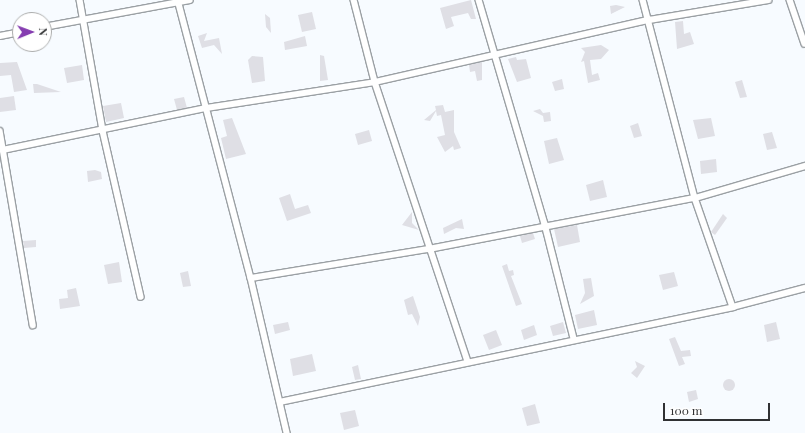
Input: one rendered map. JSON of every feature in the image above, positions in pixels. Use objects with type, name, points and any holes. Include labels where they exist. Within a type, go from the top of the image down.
[{"type":"street","points":[[80,0],[103,131],[141,297]]},
{"type":"street","points":[[52,25],[190,0]]},
{"type":"street","points":[[354,0],[374,82],[468,362]]},
{"type":"street","points":[[479,0],[498,56],[545,224],[574,339]]},
{"type":"street","points":[[643,0],[695,198],[732,307]]},
{"type":"street","points":[[3,150],[103,131],[206,108],[374,82],[498,56],[649,20],[768,0]]},
{"type":"street","points":[[790,0],[805,44]]},
{"type":"street","points":[[178,1],[251,278],[287,433]]},
{"type":"street","points":[[0,36],[12,34]]},
{"type":"street","points":[[0,131],[33,325]]},
{"type":"street","points":[[251,278],[429,249],[545,224],[695,198],[805,166]]},
{"type":"street","points":[[280,402],[732,307],[805,288]]},
{"type":"building","points":[[471,0],[476,19],[471,19],[468,13],[451,17],[454,26],[446,29],[440,8]]},
{"type":"building","points":[[616,5],[625,7],[611,14],[610,6]]},
{"type":"building","points":[[312,12],[316,29],[302,32],[298,15]]},
{"type":"building","points":[[265,14],[270,18],[271,33],[266,27]]},
{"type":"building","points":[[683,21],[684,34],[690,32],[694,44],[677,49],[675,22]]},
{"type":"building","points":[[207,33],[204,41],[219,38],[222,54],[214,45],[202,48],[198,36]]},
{"type":"building","points":[[305,36],[307,46],[285,50],[284,42]]},
{"type":"building","points":[[601,45],[609,50],[601,59],[590,60],[592,75],[598,73],[600,80],[588,83],[584,61],[581,62],[585,52],[581,48]]},
{"type":"building","points":[[320,55],[324,56],[328,80],[320,81]]},
{"type":"building","points":[[252,56],[263,57],[265,81],[252,83],[248,60]]},
{"type":"building","points":[[516,57],[517,60],[526,59],[531,78],[517,82],[508,59]]},
{"type":"building","points":[[17,62],[27,90],[14,92],[11,75],[0,76],[0,63]]},
{"type":"building","points":[[482,62],[482,80],[477,81],[475,71],[470,72],[469,65]]},
{"type":"building","points":[[82,65],[84,80],[67,83],[64,68]]},
{"type":"building","points":[[562,79],[564,89],[555,91],[552,82]]},
{"type":"building","points":[[742,80],[747,97],[740,98],[735,82]]},
{"type":"building","points":[[33,84],[37,84],[61,92],[34,93]]},
{"type":"building","points":[[14,96],[16,110],[0,112],[0,98]]},
{"type":"building","points":[[184,97],[187,108],[177,110],[174,99]]},
{"type":"building","points":[[121,103],[124,118],[106,122],[103,106]]},
{"type":"building","points":[[443,105],[445,112],[454,110],[454,132],[461,148],[454,150],[453,146],[445,152],[437,137],[445,135],[441,115],[437,116],[436,111],[430,121],[424,120],[436,110],[435,106]]},
{"type":"building","points":[[540,109],[543,113],[550,112],[551,121],[544,122],[543,116],[533,111]]},
{"type":"building","points":[[232,118],[246,154],[226,159],[221,138],[227,136],[223,120]]},
{"type":"building","points":[[711,118],[715,136],[698,139],[693,120]]},
{"type":"building","points":[[638,123],[642,136],[634,138],[630,126]]},
{"type":"building","points":[[369,130],[372,141],[358,145],[355,134]]},
{"type":"building","points":[[772,132],[777,148],[767,150],[763,134]]},
{"type":"building","points":[[557,138],[564,160],[549,164],[544,141]]},
{"type":"building","points":[[716,159],[717,172],[701,174],[700,161]]},
{"type":"building","points":[[95,170],[101,172],[102,179],[88,182],[87,171]]},
{"type":"building","points":[[603,180],[607,197],[590,201],[586,185]]},
{"type":"building","points":[[290,194],[295,209],[308,205],[311,213],[287,221],[279,198]]},
{"type":"building","points":[[412,212],[412,223],[419,230],[402,225]]},
{"type":"building","points":[[723,214],[727,218],[715,235],[711,232]]},
{"type":"building","points":[[462,219],[464,229],[456,228],[444,234],[443,228]]},
{"type":"building","points":[[577,225],[580,242],[558,247],[554,229]]},
{"type":"building","points":[[533,233],[535,239],[522,243],[520,236]]},
{"type":"building","points":[[36,240],[36,247],[24,248],[23,241]]},
{"type":"building","points":[[119,262],[122,282],[108,284],[104,265]]},
{"type":"building","points":[[507,264],[509,271],[513,270],[514,275],[511,276],[522,304],[516,306],[502,266]]},
{"type":"building","points":[[188,271],[191,286],[183,287],[180,273]]},
{"type":"building","points":[[674,272],[678,286],[663,290],[659,275]]},
{"type":"building","points":[[591,278],[594,296],[580,304],[585,293],[583,279]]},
{"type":"building","points":[[76,288],[80,306],[60,309],[59,299],[68,298],[67,290]]},
{"type":"building","points":[[413,296],[420,317],[418,326],[412,314],[408,315],[404,300]]},
{"type":"building","points":[[594,310],[597,325],[578,329],[575,315]]},
{"type":"building","points":[[288,322],[290,330],[275,334],[273,325]]},
{"type":"building","points":[[563,322],[566,333],[553,336],[550,326]]},
{"type":"building","points":[[776,322],[780,339],[767,342],[764,325]]},
{"type":"building","points":[[534,325],[537,335],[524,340],[521,330]]},
{"type":"building","points":[[496,330],[502,345],[489,350],[483,335]]},
{"type":"building","points":[[675,337],[681,351],[690,350],[691,356],[682,357],[685,364],[679,366],[669,339]]},
{"type":"building","points":[[312,354],[316,371],[293,376],[290,359]]},
{"type":"building","points":[[635,361],[645,366],[637,378],[631,373],[637,367]]},
{"type":"building","points":[[358,365],[361,379],[355,380],[352,367]]},
{"type":"building","points":[[727,379],[731,379],[735,385],[731,391],[727,391],[723,387],[723,383]]},
{"type":"building","points":[[696,390],[698,399],[689,402],[687,392]]},
{"type":"building","points":[[535,404],[540,423],[527,426],[522,408]]},
{"type":"building","points":[[355,410],[359,426],[344,430],[340,413]]}]
